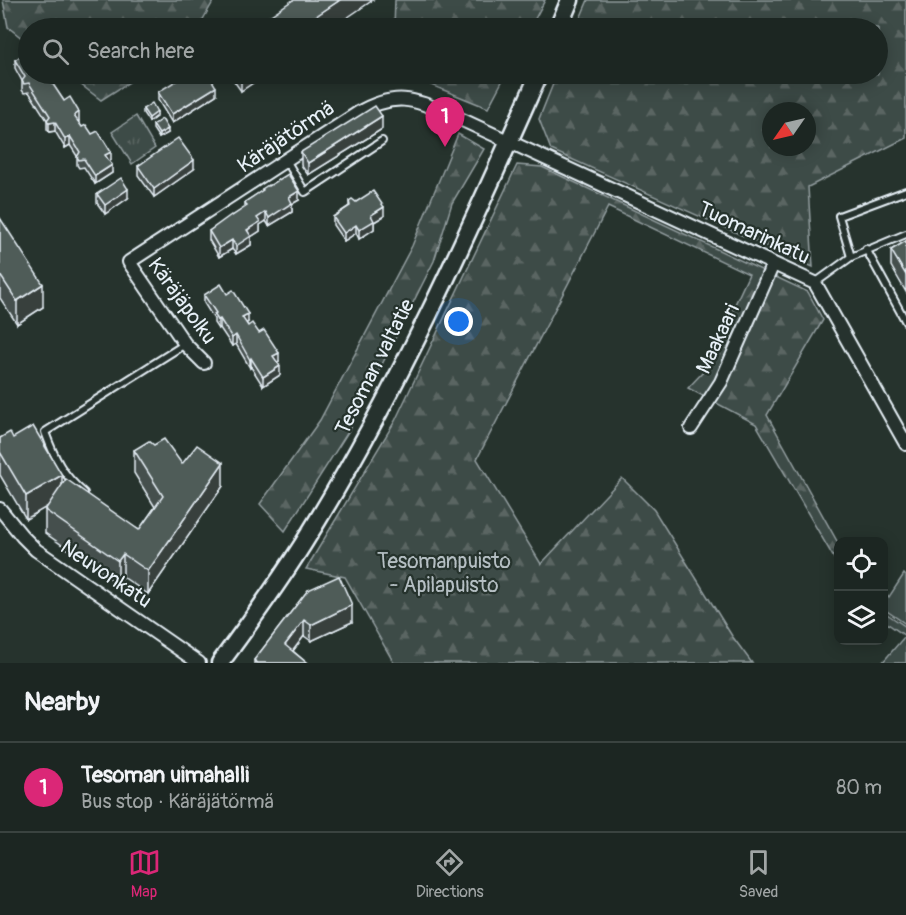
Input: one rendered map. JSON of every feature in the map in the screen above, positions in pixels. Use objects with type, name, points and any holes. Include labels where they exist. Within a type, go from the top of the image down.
[{"type":"main road","points":[[562,18],[570,0]]},
{"type":"main road","name":"Tesoman valtatie","points":[[220,663],[302,546],[350,464],[400,369],[509,141],[534,84]]},
{"type":"street","name":"Käräjätörmä","points":[[129,262],[375,103],[388,99],[419,102],[509,141]]},
{"type":"street","name":"Tuomarinkatu","points":[[509,141],[815,283],[906,444]]},
{"type":"street","name":"Käräjäpolku","points":[[129,262],[185,344],[204,363]]},
{"type":"street","name":"Maakaari","points":[[691,428],[720,382],[773,264]]},
{"type":"street","name":"Neuvonkatu","points":[[0,508],[36,550],[199,663]]},
{"type":"lane","points":[[286,160],[305,192],[382,141]]},
{"type":"lane","points":[[851,257],[839,216],[906,191]]},
{"type":"lane","points":[[815,283],[851,257],[906,234]]},
{"type":"lane","points":[[866,249],[906,322]]},
{"type":"lane","points":[[87,495],[64,473],[45,432],[185,344]]},
{"type":"green space","points":[[3,0],[214,0],[204,18],[18,18],[18,35],[8,27]]},
{"type":"green space","points":[[395,0],[545,0],[535,18],[394,18]]},
{"type":"green space","points":[[588,0],[906,0],[906,138],[808,187],[813,267],[551,150],[539,119],[553,84],[888,84],[888,18],[580,18]]},
{"type":"green space","points":[[80,84],[126,84],[101,100]]},
{"type":"green space","points":[[429,84],[501,84],[488,108]]},
{"type":"green space","points":[[136,116],[155,148],[132,164],[112,132]]},
{"type":"green space","points":[[458,134],[484,149],[452,203],[434,261],[348,432],[285,531],[260,504],[320,420],[412,246]]},
{"type":"green space","name":"Tesomanpuisto - Apilapuisto","points":[[517,165],[542,167],[808,292],[823,320],[767,415],[835,537],[834,558],[756,424],[688,388],[704,371],[749,274],[608,207],[477,459],[541,564],[622,478],[654,510],[732,636],[752,663],[394,663],[345,577],[306,569],[395,421]]},
{"type":"green space","points":[[904,574],[906,576],[906,624],[888,612],[889,597]]},
{"type":"green space","points":[[888,615],[906,627],[906,663],[882,663],[905,636],[888,624]]},
{"type":"building","points":[[293,0],[340,0],[313,18],[267,18]]},
{"type":"building","points":[[30,84],[53,84],[64,101],[70,97],[79,112],[74,116],[82,127],[86,125],[92,134],[98,131],[111,152],[105,155],[112,165],[95,176],[84,159],[79,160],[77,157],[80,152],[70,136],[65,139],[55,122],[49,123],[47,120],[50,116]]},
{"type":"building","points":[[171,84],[214,84],[216,87],[172,114],[158,92]]},
{"type":"building","points":[[152,103],[157,112],[149,118],[143,109]]},
{"type":"building","points":[[375,106],[382,116],[308,163],[301,152]]},
{"type":"building","points":[[162,119],[168,129],[159,134],[153,125]]},
{"type":"building","points":[[178,138],[194,160],[154,189],[138,166]]},
{"type":"building","points":[[288,174],[299,191],[289,197],[292,203],[269,218],[266,212],[257,218],[260,222],[247,230],[251,236],[236,246],[232,240],[219,248],[209,231],[247,206],[245,202],[262,189]]},
{"type":"building","points":[[121,178],[128,189],[105,205],[97,194]]},
{"type":"building","points":[[373,191],[384,207],[371,215],[374,221],[359,230],[356,225],[344,233],[333,217],[350,206],[349,201],[352,199],[356,202]]},
{"type":"building","points":[[0,218],[43,284],[17,301],[0,275]]},
{"type":"building","points":[[906,241],[906,275],[891,250]]},
{"type":"building","points":[[221,284],[227,294],[233,290],[248,314],[242,317],[248,326],[252,323],[259,333],[264,330],[279,353],[273,356],[280,366],[263,377],[236,335],[232,338],[220,319],[218,320],[204,295]]},
{"type":"building","points":[[33,426],[62,475],[26,496],[0,452],[0,438],[10,432],[13,438]]},
{"type":"building","points":[[164,439],[182,464],[197,445],[223,463],[148,571],[123,554],[118,561],[45,510],[66,479],[139,530],[163,496],[134,450],[149,441],[154,445]]},
{"type":"building","points":[[339,576],[352,605],[311,625],[304,620],[285,645],[307,663],[258,663],[254,660],[308,590]]},
{"type":"place","name":"Tesoman uimahalli","points":[[445,147]]}]
